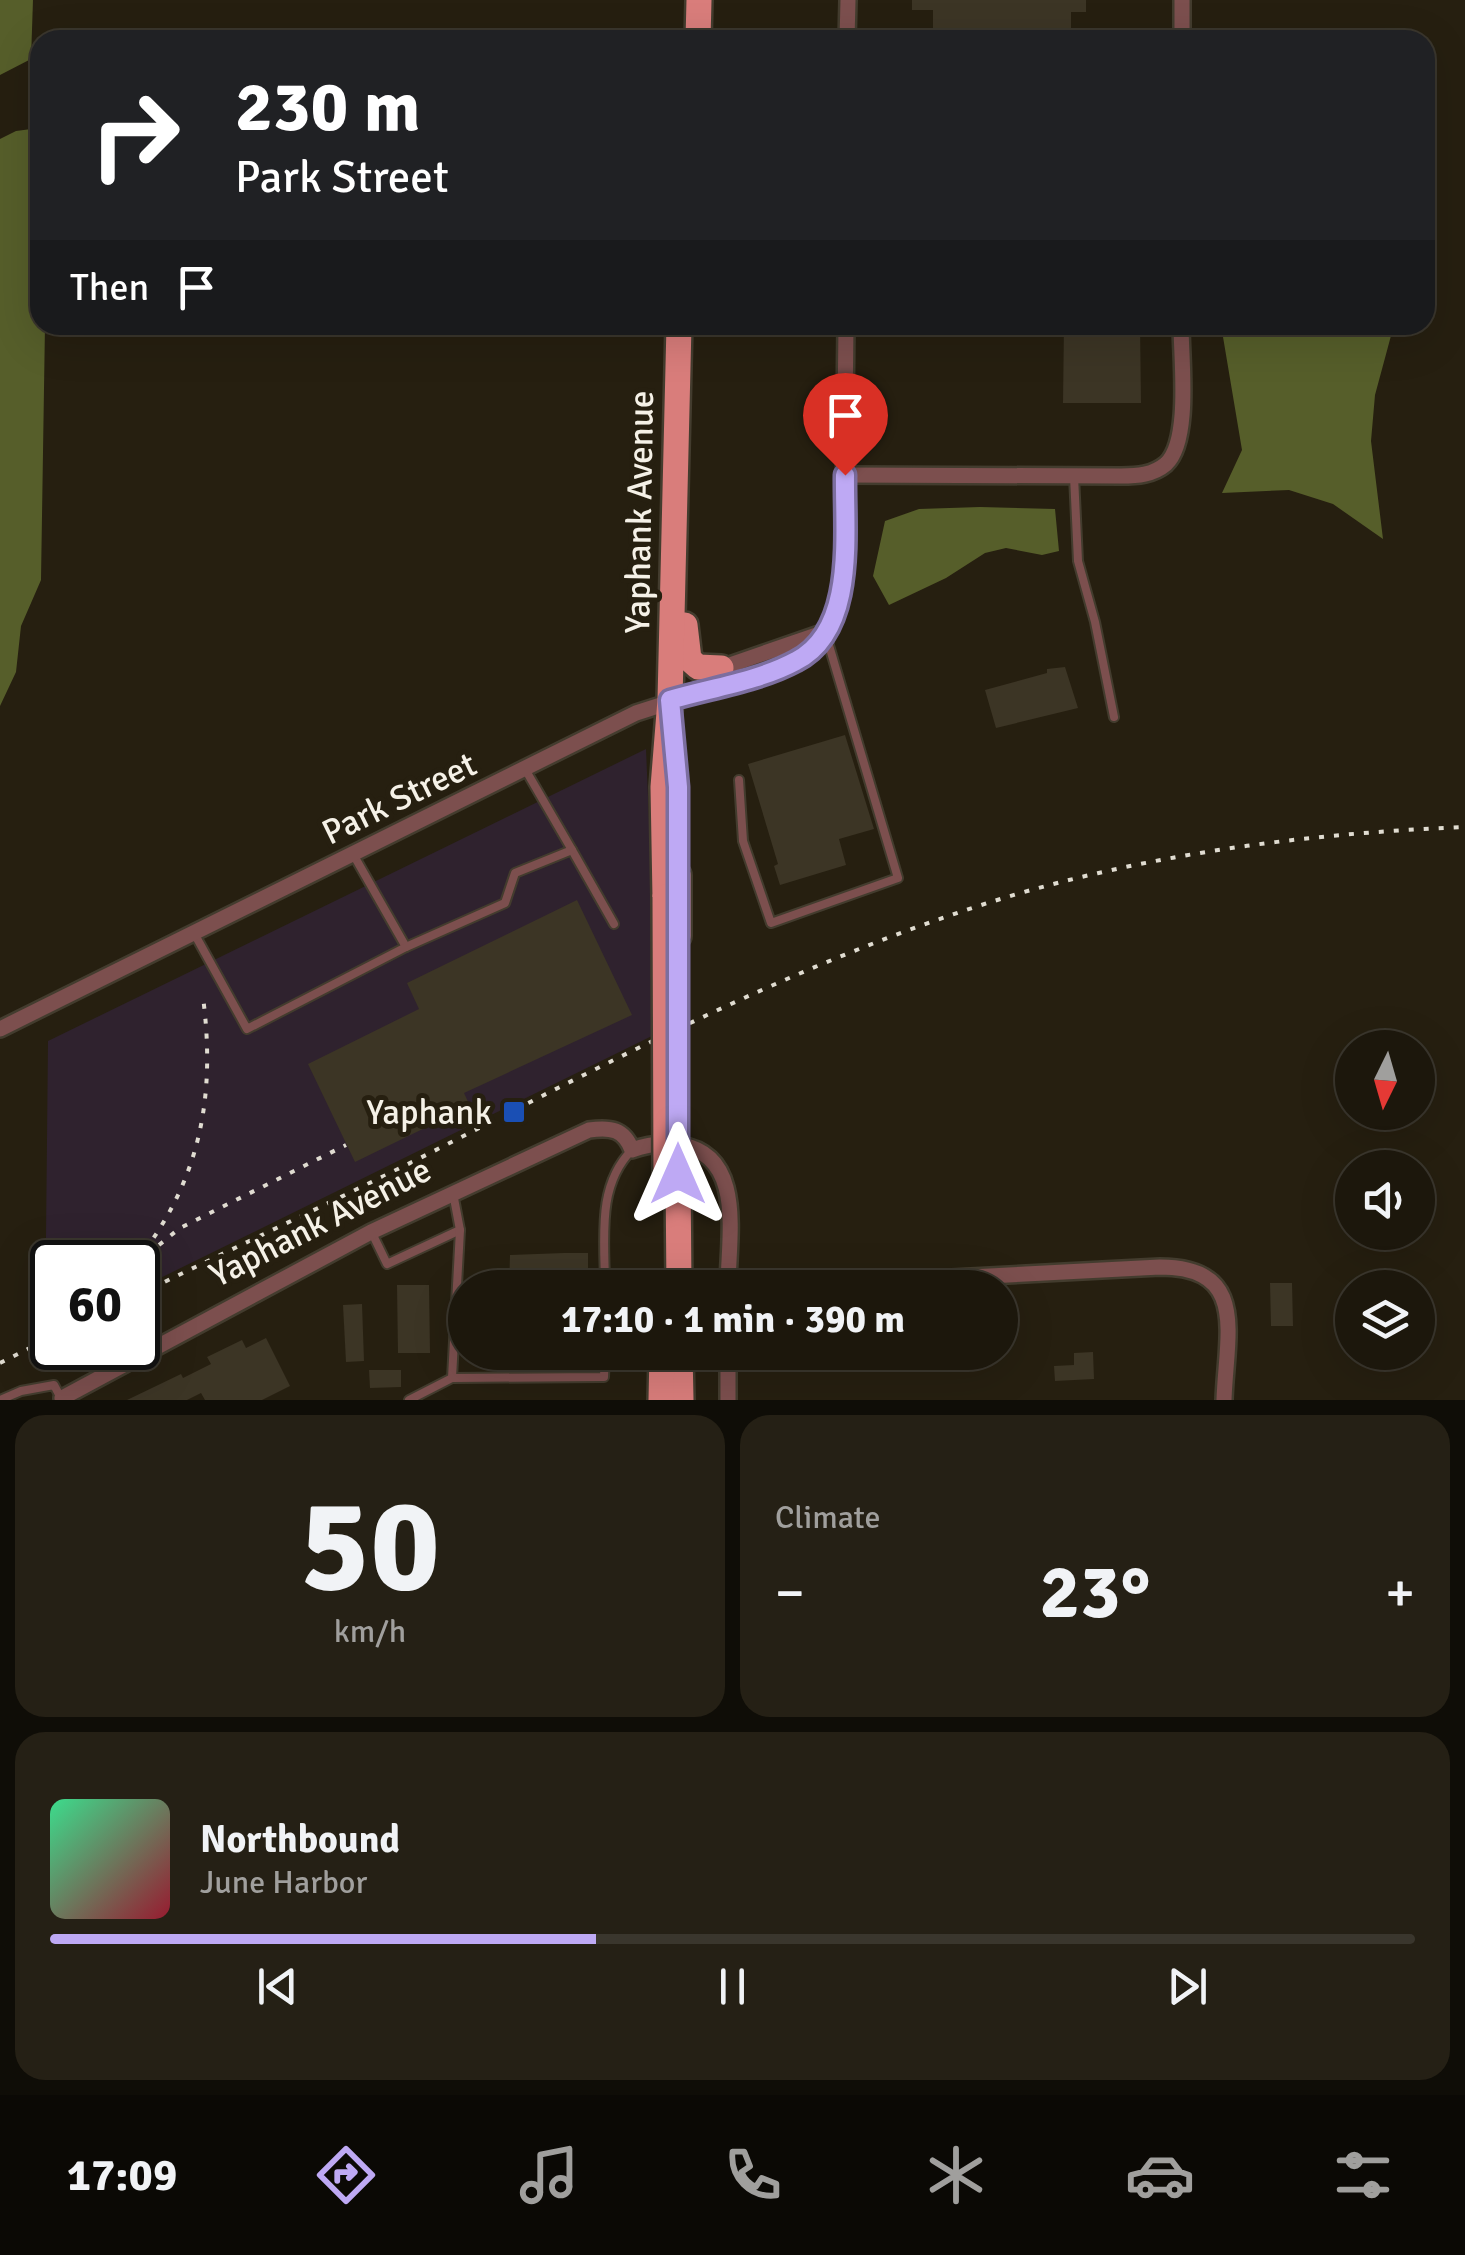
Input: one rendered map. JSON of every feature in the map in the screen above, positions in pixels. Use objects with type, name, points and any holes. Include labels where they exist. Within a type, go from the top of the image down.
[{"type":"main road","points":[[681,30],[682,0]]},
{"type":"main road","points":[[698,30],[700,0]]},
{"type":"main road","name":"Yaphank Avenue","points":[[679,335],[670,700],[663,787],[672,896],[672,1174],[679,1270]]},
{"type":"main road","points":[[672,560],[689,658],[698,667],[720,668]]},
{"type":"main road","name":"Yaphank Avenue","points":[[665,1270],[672,1174]]},
{"type":"main road","points":[[660,1400],[661,1370]]},
{"type":"main road","points":[[680,1370],[681,1400]]},
{"type":"street","points":[[848,0],[848,30]]},
{"type":"street","points":[[1182,0],[1182,30]]},
{"type":"street","name":"Park Street","points":[[0,1028],[636,713],[795,662],[808,654],[825,632],[843,583],[846,335]]},
{"type":"street","points":[[845,475],[1146,474],[1169,461],[1180,435],[1181,335]]},
{"type":"street","points":[[720,668],[825,632]]},
{"type":"street","name":"Yaphank Avenue","points":[[62,1399],[371,1232],[589,1130],[617,1130],[624,1134],[632,1150]]},
{"type":"street","points":[[632,1150],[650,1144],[684,1146],[705,1153],[723,1172],[728,1200],[728,1270]]},
{"type":"street","points":[[1018,1274],[1160,1266],[1192,1269],[1209,1276],[1226,1307],[1224,1400]]},
{"type":"street","points":[[728,1370],[728,1400]]},
{"type":"lane","points":[[1074,476],[1078,561],[1114,717]]},
{"type":"lane","points":[[739,780],[743,840],[771,923],[898,878],[825,632]]},
{"type":"lane","points":[[525,769],[614,924]]},
{"type":"lane","points":[[194,933],[246,1029],[406,947],[505,903],[515,873],[572,850]]},
{"type":"lane","points":[[353,854],[406,947]]},
{"type":"lane","points":[[606,1270],[608,1190],[616,1168],[632,1150]]},
{"type":"lane","points":[[452,1192],[460,1230],[452,1378]]},
{"type":"lane","points":[[371,1232],[386,1264],[460,1230]]},
{"type":"lane","points":[[409,1400],[452,1378],[604,1377],[604,1370]]},
{"type":"lane","points":[[0,1400],[21,1391],[54,1385],[62,1399]]},
{"type":"shaded area","points":[[646,749],[658,1033],[160,1278],[160,1240],[46,1240],[48,1041]]},
{"type":"green space","points":[[0,0],[33,0],[30,60],[0,75]]},
{"type":"green space","points":[[30,129],[30,335],[45,335],[41,580],[21,626],[16,672],[0,706],[0,139]]},
{"type":"green space","points":[[1223,335],[1391,335],[1375,395],[1371,441],[1383,539],[1333,504],[1289,490],[1222,493],[1242,450]]},
{"type":"green space","points":[[919,509],[1055,509],[1059,551],[1042,555],[1006,548],[985,553],[946,578],[889,605],[873,576],[885,521]]},
{"type":"building","points":[[912,0],[1086,0],[1086,12],[1071,12],[1071,30],[933,30],[933,10],[912,10]]},
{"type":"building","points":[[1064,335],[1140,335],[1141,403],[1063,403]]},
{"type":"building","points":[[1065,667],[1078,708],[996,728],[985,690],[1047,673],[1047,669]]},
{"type":"building","points":[[845,735],[874,829],[839,839],[846,865],[780,885],[774,866],[778,864],[748,764]]},
{"type":"building","points":[[577,900],[632,1015],[464,1093],[470,1106],[355,1162],[308,1064],[419,1009],[407,983]]},
{"type":"building","points":[[588,1253],[588,1270],[510,1270],[510,1255]]},
{"type":"building","points":[[1270,1283],[1292,1283],[1293,1326],[1271,1326]]},
{"type":"building","points":[[397,1285],[429,1285],[430,1353],[398,1353]]},
{"type":"building","points":[[362,1304],[364,1361],[346,1362],[343,1305]]},
{"type":"building","points":[[266,1338],[290,1386],[262,1400],[205,1400],[201,1393],[187,1400],[127,1400],[211,1364],[207,1357],[242,1340],[246,1348]]},
{"type":"building","points":[[1093,1352],[1094,1379],[1055,1381],[1054,1366],[1074,1365],[1074,1353]]},
{"type":"building","points":[[369,1370],[401,1370],[401,1387],[370,1388]]},
{"type":"railway","points":[[160,1284],[718,1010],[940,919],[1072,879],[1183,856],[1351,834],[1465,827]]},
{"type":"railway","points":[[152,1240],[175,1201],[198,1137],[207,1070],[203,997]]},
{"type":"railway","points":[[160,1244],[180,1228],[346,1145]]},
{"type":"railway","points":[[0,1363],[30,1348]]},
{"type":"place","name":"Yaphank","points":[[514,1112]]},
{"type":"route","points":[[678,1174],[678,787],[670,700],[780,668],[808,654],[825,632],[842,594],[845,475]]}]
